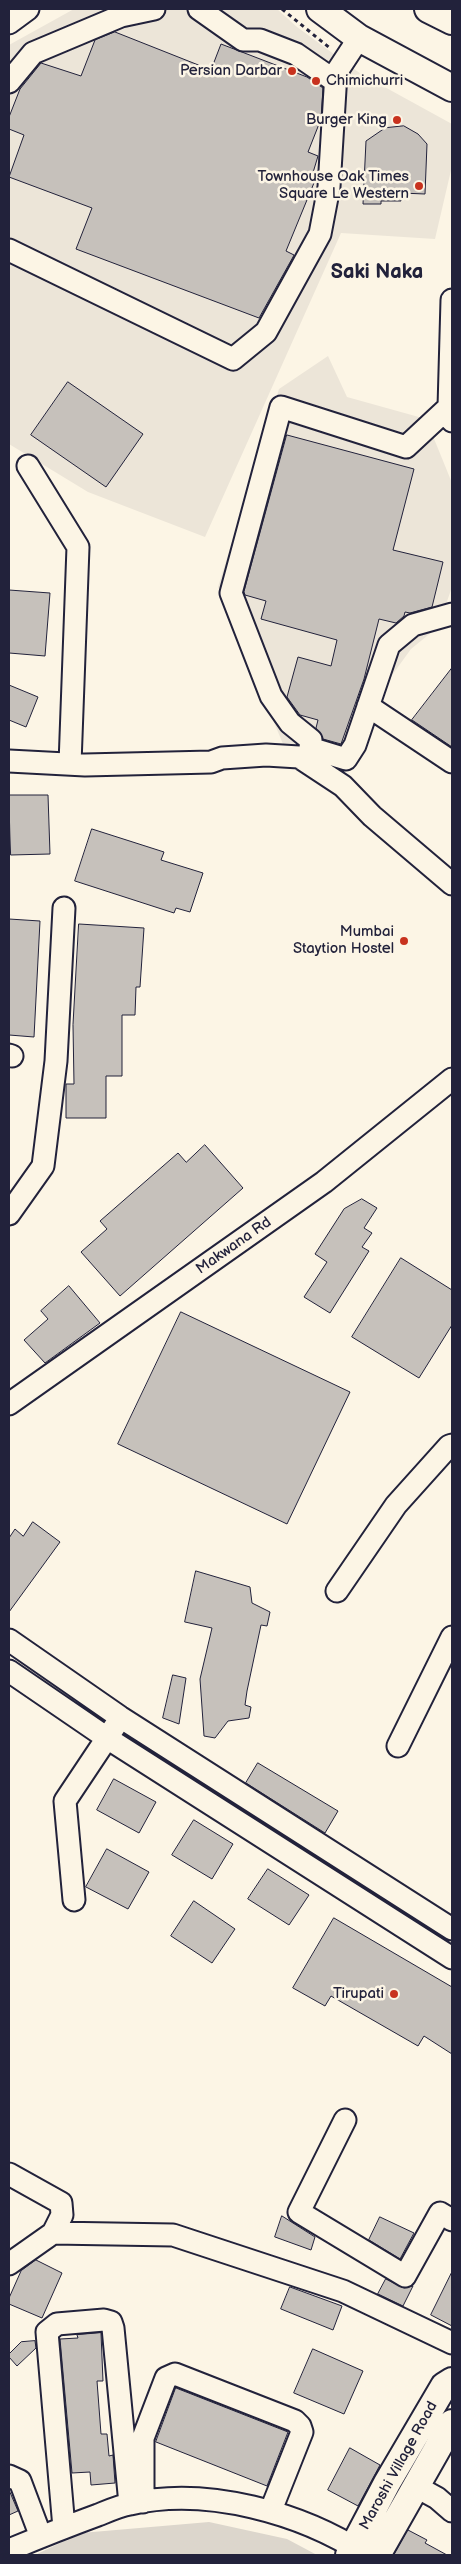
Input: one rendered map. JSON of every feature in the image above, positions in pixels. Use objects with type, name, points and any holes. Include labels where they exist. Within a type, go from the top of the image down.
[{"type":"main road","points":[[320,9],[359,38],[452,88]]},
{"type":"main road","points":[[428,9],[452,21]]},
{"type":"main road","name":"Maroshi Village Road","points":[[361,2553],[387,2483],[449,2386]]},
{"type":"main road","name":"Maroshi Village Road","points":[[361,2553],[415,2486],[452,2424]]},
{"type":"street","points":[[9,23],[28,9]]},
{"type":"street","points":[[9,82],[33,53],[121,16],[154,9]]},
{"type":"street","points":[[198,9],[243,40],[260,40],[296,54],[335,81]]},
{"type":"street","points":[[9,250],[233,359],[266,332],[320,234],[329,187],[336,73],[359,38]]},
{"type":"street","points":[[452,300],[451,414],[406,447],[281,407],[231,593],[271,696],[290,723],[310,740],[310,748],[346,759],[355,746],[389,645],[413,625],[452,616],[452,629]]},
{"type":"street","points":[[28,466],[78,547],[70,764]]},
{"type":"street","points":[[368,706],[452,762]]},
{"type":"street","points":[[9,761],[70,764],[210,762],[222,758],[266,755],[299,757],[343,786],[372,816],[452,884]]},
{"type":"street","points":[[9,1214],[43,1166],[56,1061],[64,908]]},
{"type":"street","name":"Makwana Rd","points":[[9,1404],[324,1182],[452,1079]]},
{"type":"street","points":[[337,1591],[396,1505],[448,1446],[452,1445]]},
{"type":"street","points":[[398,1746],[452,1638]]},
{"type":"street","points":[[9,1640],[120,1717],[452,1929]]},
{"type":"street","points":[[9,1671],[107,1738],[452,1958]]},
{"type":"street","points":[[74,1900],[65,1801],[120,1717]]},
{"type":"street","points":[[345,2120],[299,2212],[405,2276],[440,2212],[452,2220]]},
{"type":"street","points":[[9,2174],[61,2203],[62,2215],[54,2233],[9,2264]]},
{"type":"street","points":[[54,2233],[173,2235],[343,2291],[452,2343]]},
{"type":"street","points":[[64,2528],[47,2332],[57,2324],[104,2320],[110,2322],[113,2328],[136,2503]]},
{"type":"street","points":[[136,2503],[143,2438],[166,2378],[175,2374],[295,2421],[300,2426],[302,2432],[272,2510]]},
{"type":"street","points":[[9,2476],[20,2482],[41,2537]]},
{"type":"street","points":[[415,2486],[437,2498],[452,2511]]},
{"type":"street","points":[[9,2550],[64,2528],[136,2503],[176,2499],[236,2503],[272,2510],[330,2534],[361,2553]]},
{"type":"path","points":[[282,9],[344,60]]},
{"type":"shaded area","points":[[74,9],[277,9],[297,27],[361,74],[452,124],[452,166],[435,239],[341,233],[205,537],[88,492],[9,444],[9,45]]},
{"type":"shaded area","points":[[328,356],[347,397],[426,419],[452,483],[452,587],[438,627],[411,649],[382,689],[354,767],[283,744],[218,587],[279,389]]},
{"type":"shaded area","points":[[209,2522],[287,2539],[317,2555],[35,2555],[81,2533]]},
{"type":"building","points":[[115,32],[211,70],[221,44],[307,77],[323,88],[321,119],[308,152],[318,156],[312,176],[316,178],[286,251],[294,255],[259,318],[76,249],[92,208],[9,177],[24,135],[9,129],[9,117],[20,89],[41,63],[81,76],[95,40]]},
{"type":"building","points":[[404,126],[418,134],[427,144],[425,194],[401,193],[401,201],[381,201],[381,204],[363,204],[366,141],[385,128]]},
{"type":"building","points":[[68,382],[143,434],[106,487],[31,435]]},
{"type":"building","points":[[287,435],[414,469],[393,550],[443,562],[432,607],[410,613],[405,612],[404,616],[396,623],[379,619],[364,679],[341,744],[323,739],[316,728],[318,720],[300,715],[287,697],[298,657],[331,666],[337,640],[261,619],[266,601],[245,595],[244,592]]},
{"type":"building","points":[[9,590],[50,593],[45,656],[9,653]]},
{"type":"building","points":[[452,668],[452,747],[412,720]]},
{"type":"building","points":[[9,685],[38,697],[26,727],[9,720]]},
{"type":"building","points":[[9,795],[48,795],[50,854],[11,855]]},
{"type":"building","points":[[92,829],[164,852],[161,860],[203,873],[190,912],[176,908],[174,913],[75,881]]},
{"type":"building","points":[[9,919],[40,921],[34,1037],[9,1035]]},
{"type":"building","points":[[79,924],[144,928],[140,987],[136,987],[135,1015],[122,1015],[122,1076],[106,1076],[106,1118],[66,1118],[66,1084],[74,1084],[73,1025]]},
{"type":"building","points":[[205,1145],[243,1188],[120,1296],[81,1252],[107,1229],[100,1221],[178,1153],[186,1162]]},
{"type":"building","points":[[362,1199],[377,1208],[364,1228],[372,1233],[362,1247],[369,1251],[330,1313],[304,1297],[327,1262],[315,1254],[344,1209]]},
{"type":"building","points":[[401,1258],[452,1290],[452,1325],[419,1378],[352,1337]]},
{"type":"building","points":[[69,1286],[100,1323],[45,1363],[24,1340],[48,1319],[41,1311]]},
{"type":"building","points":[[181,1312],[350,1392],[287,1524],[118,1444]]},
{"type":"building","points":[[33,1522],[60,1542],[9,1612],[9,1538],[15,1529],[23,1536]]},
{"type":"building","points":[[196,1571],[250,1587],[252,1603],[270,1612],[267,1626],[261,1625],[247,1691],[245,1705],[251,1707],[249,1718],[228,1721],[215,1738],[204,1736],[200,1679],[212,1628],[185,1622]]},
{"type":"building","points":[[173,1675],[186,1678],[179,1724],[163,1718]]},
{"type":"building","points":[[258,1763],[338,1811],[325,1833],[246,1783]]},
{"type":"building","points":[[114,1779],[156,1802],[139,1833],[97,1810]]},
{"type":"building","points":[[194,1820],[233,1844],[212,1879],[172,1855]]},
{"type":"building","points":[[107,1849],[149,1872],[128,1909],[86,1887]]},
{"type":"building","points":[[268,1869],[309,1895],[289,1925],[248,1899]]},
{"type":"building","points":[[194,1901],[235,1929],[212,1963],[171,1936]]},
{"type":"building","points":[[334,1918],[452,1987],[452,2054],[424,2036],[418,2046],[331,1996],[325,2006],[293,1988]]},
{"type":"building","points":[[282,2216],[315,2237],[311,2250],[275,2237]]},
{"type":"building","points":[[380,2217],[414,2233],[400,2259],[369,2240]]},
{"type":"building","points":[[36,2260],[62,2273],[42,2318],[9,2304],[9,2298],[21,2271]]},
{"type":"building","points":[[452,2272],[452,2326],[431,2315]]},
{"type":"building","points":[[386,2279],[404,2288],[413,2286],[403,2306],[378,2294]]},
{"type":"building","points":[[290,2287],[342,2306],[333,2330],[281,2309]]},
{"type":"building","points":[[101,2333],[103,2381],[97,2381],[101,2434],[107,2434],[109,2456],[113,2455],[115,2483],[91,2485],[90,2472],[72,2473],[60,2339],[78,2338],[77,2335]]},
{"type":"building","points":[[35,2341],[36,2348],[17,2366],[9,2357],[9,2354],[21,2342]]},
{"type":"building","points":[[313,2349],[363,2371],[344,2414],[294,2393]]},
{"type":"building","points":[[176,2388],[288,2432],[267,2486],[156,2442]]},
{"type":"building","points":[[350,2448],[380,2465],[358,2506],[328,2490]]},
{"type":"building","points":[[9,2490],[18,2511],[9,2515]]},
{"type":"building","points":[[408,2530],[427,2540],[425,2543],[447,2555],[394,2555]]},
{"type":"place","name":"Persian Darbar","points":[[292,71]]},
{"type":"place","name":"Chimichurri","points":[[316,81]]},
{"type":"place","name":"Burger King","points":[[397,120]]},
{"type":"place","name":"Townhouse Oak Times Square Le Western","points":[[419,186]]},
{"type":"place","name":"Mumbai Staytion Hostel","points":[[404,941]]},
{"type":"place","name":"Tirupati","points":[[394,1994]]},
{"type":"district","name":"Saki Naka","points":[[377,273]]}]
